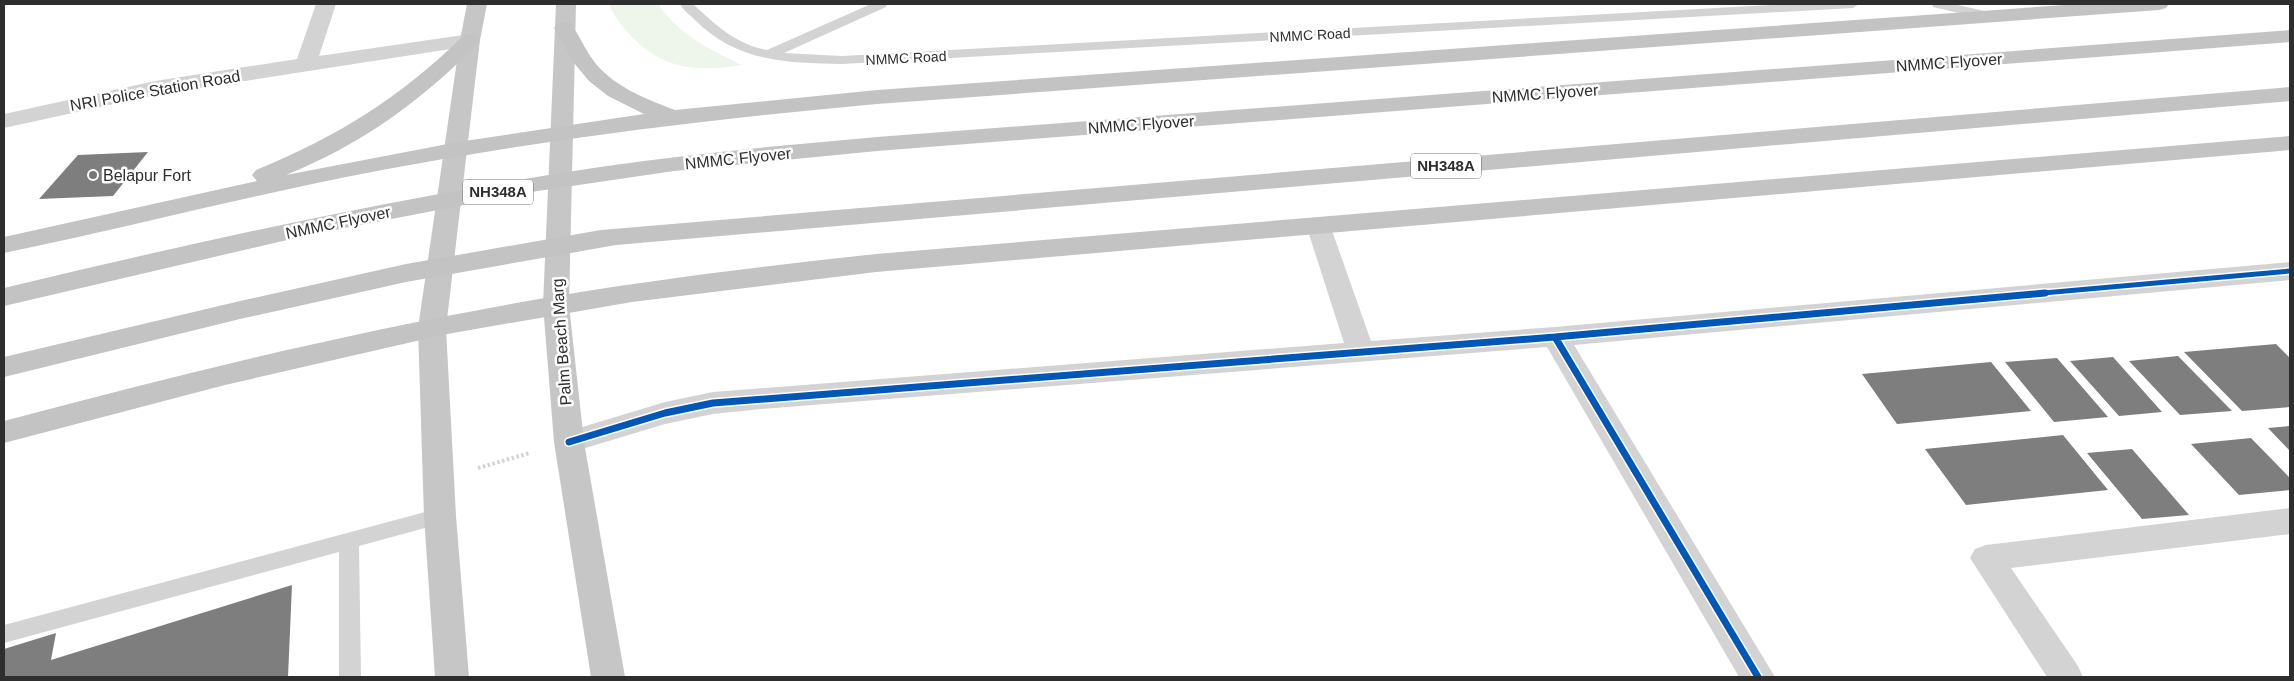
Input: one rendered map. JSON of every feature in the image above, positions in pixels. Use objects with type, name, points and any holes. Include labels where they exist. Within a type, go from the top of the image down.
[{"type":"highway","points":[[4,245],[190,203],[456,150],[676,117],[877,97],[1981,10],[2159,4]]},
{"type":"highway","points":[[565,16],[587,67],[610,88],[642,106],[676,117]]},
{"type":"highway","name":"NMMC Flyover","points":[[4,297],[256,239],[398,210],[606,174],[760,154],[2290,36]]},
{"type":"highway","points":[[190,203],[290,165],[346,137],[388,111],[432,78],[470,40]]},
{"type":"highway","name":"NH348A","points":[[601,238],[2290,94]]},
{"type":"highway","points":[[4,432],[236,373],[432,328],[596,298],[742,277],[2290,143]]},
{"type":"highway","name":"NH348A","points":[[4,367],[240,310],[406,273],[601,238],[747,218],[877,206],[601,238]]},
{"type":"main road","points":[[452,677],[440,516],[432,328],[470,40],[477,4]]},
{"type":"main road","name":"Palm Beach Marg","points":[[565,16],[556,305],[569,442],[608,677]]},
{"type":"street","points":[[306,64],[326,4]]},
{"type":"street","name":"NRI Police Station Road","points":[[4,121],[154,88],[470,40]]},
{"type":"street","points":[[1318,226],[1361,352]]},
{"type":"street","points":[[569,442],[665,413],[714,403],[1555,338],[2290,271]]},
{"type":"street","points":[[1555,338],[1758,677]]},
{"type":"street","points":[[2066,677],[1986,558],[2290,521]]},
{"type":"lane","name":"NMMC Road","points":[[686,4],[717,34],[743,47],[767,55],[800,60],[883,59],[1853,4]]},
{"type":"lane","points":[[767,55],[880,4]]},
{"type":"lane","points":[[1616,4],[1645,16]]},
{"type":"lane","points":[[1938,4],[1981,10]]},
{"type":"lane","points":[[4,634],[440,516]]},
{"type":"lane","points":[[349,540],[350,677]]},
{"type":"shaded area","points":[[609,4],[658,4],[666,15],[685,33],[742,65],[696,68],[669,62],[656,56],[631,36],[618,21]]},
{"type":"building","name":"Belapur Fort","points":[[148,152],[113,196],[39,199],[78,155]]},
{"type":"building","points":[[2276,344],[2290,358],[2290,407],[2242,411],[2184,352]]},
{"type":"building","points":[[2178,356],[2232,411],[2180,415],[2129,361]]},
{"type":"building","points":[[2113,357],[2162,412],[2119,416],[2070,361]]},
{"type":"building","points":[[2057,358],[2108,417],[2054,422],[2005,362]]},
{"type":"building","points":[[1991,362],[2031,411],[1897,424],[1862,374]]},
{"type":"building","points":[[2290,426],[2290,451],[2268,428]]},
{"type":"building","points":[[2063,435],[2108,490],[1966,505],[1925,449]]},
{"type":"building","points":[[2251,438],[2290,478],[2290,490],[2239,495],[2191,444]]},
{"type":"building","points":[[2132,449],[2189,515],[2142,519],[2087,453]]},
{"type":"building","points":[[292,585],[288,677],[4,677],[4,649],[56,633],[51,660]]},
{"type":"cycle path","points":[[1555,337],[2290,271]]},
{"type":"cycle path","points":[[569,442],[665,413],[713,403],[1555,337],[1758,677]]},
{"type":"place","name":"Belapur Fort","points":[[93,175]]}]
